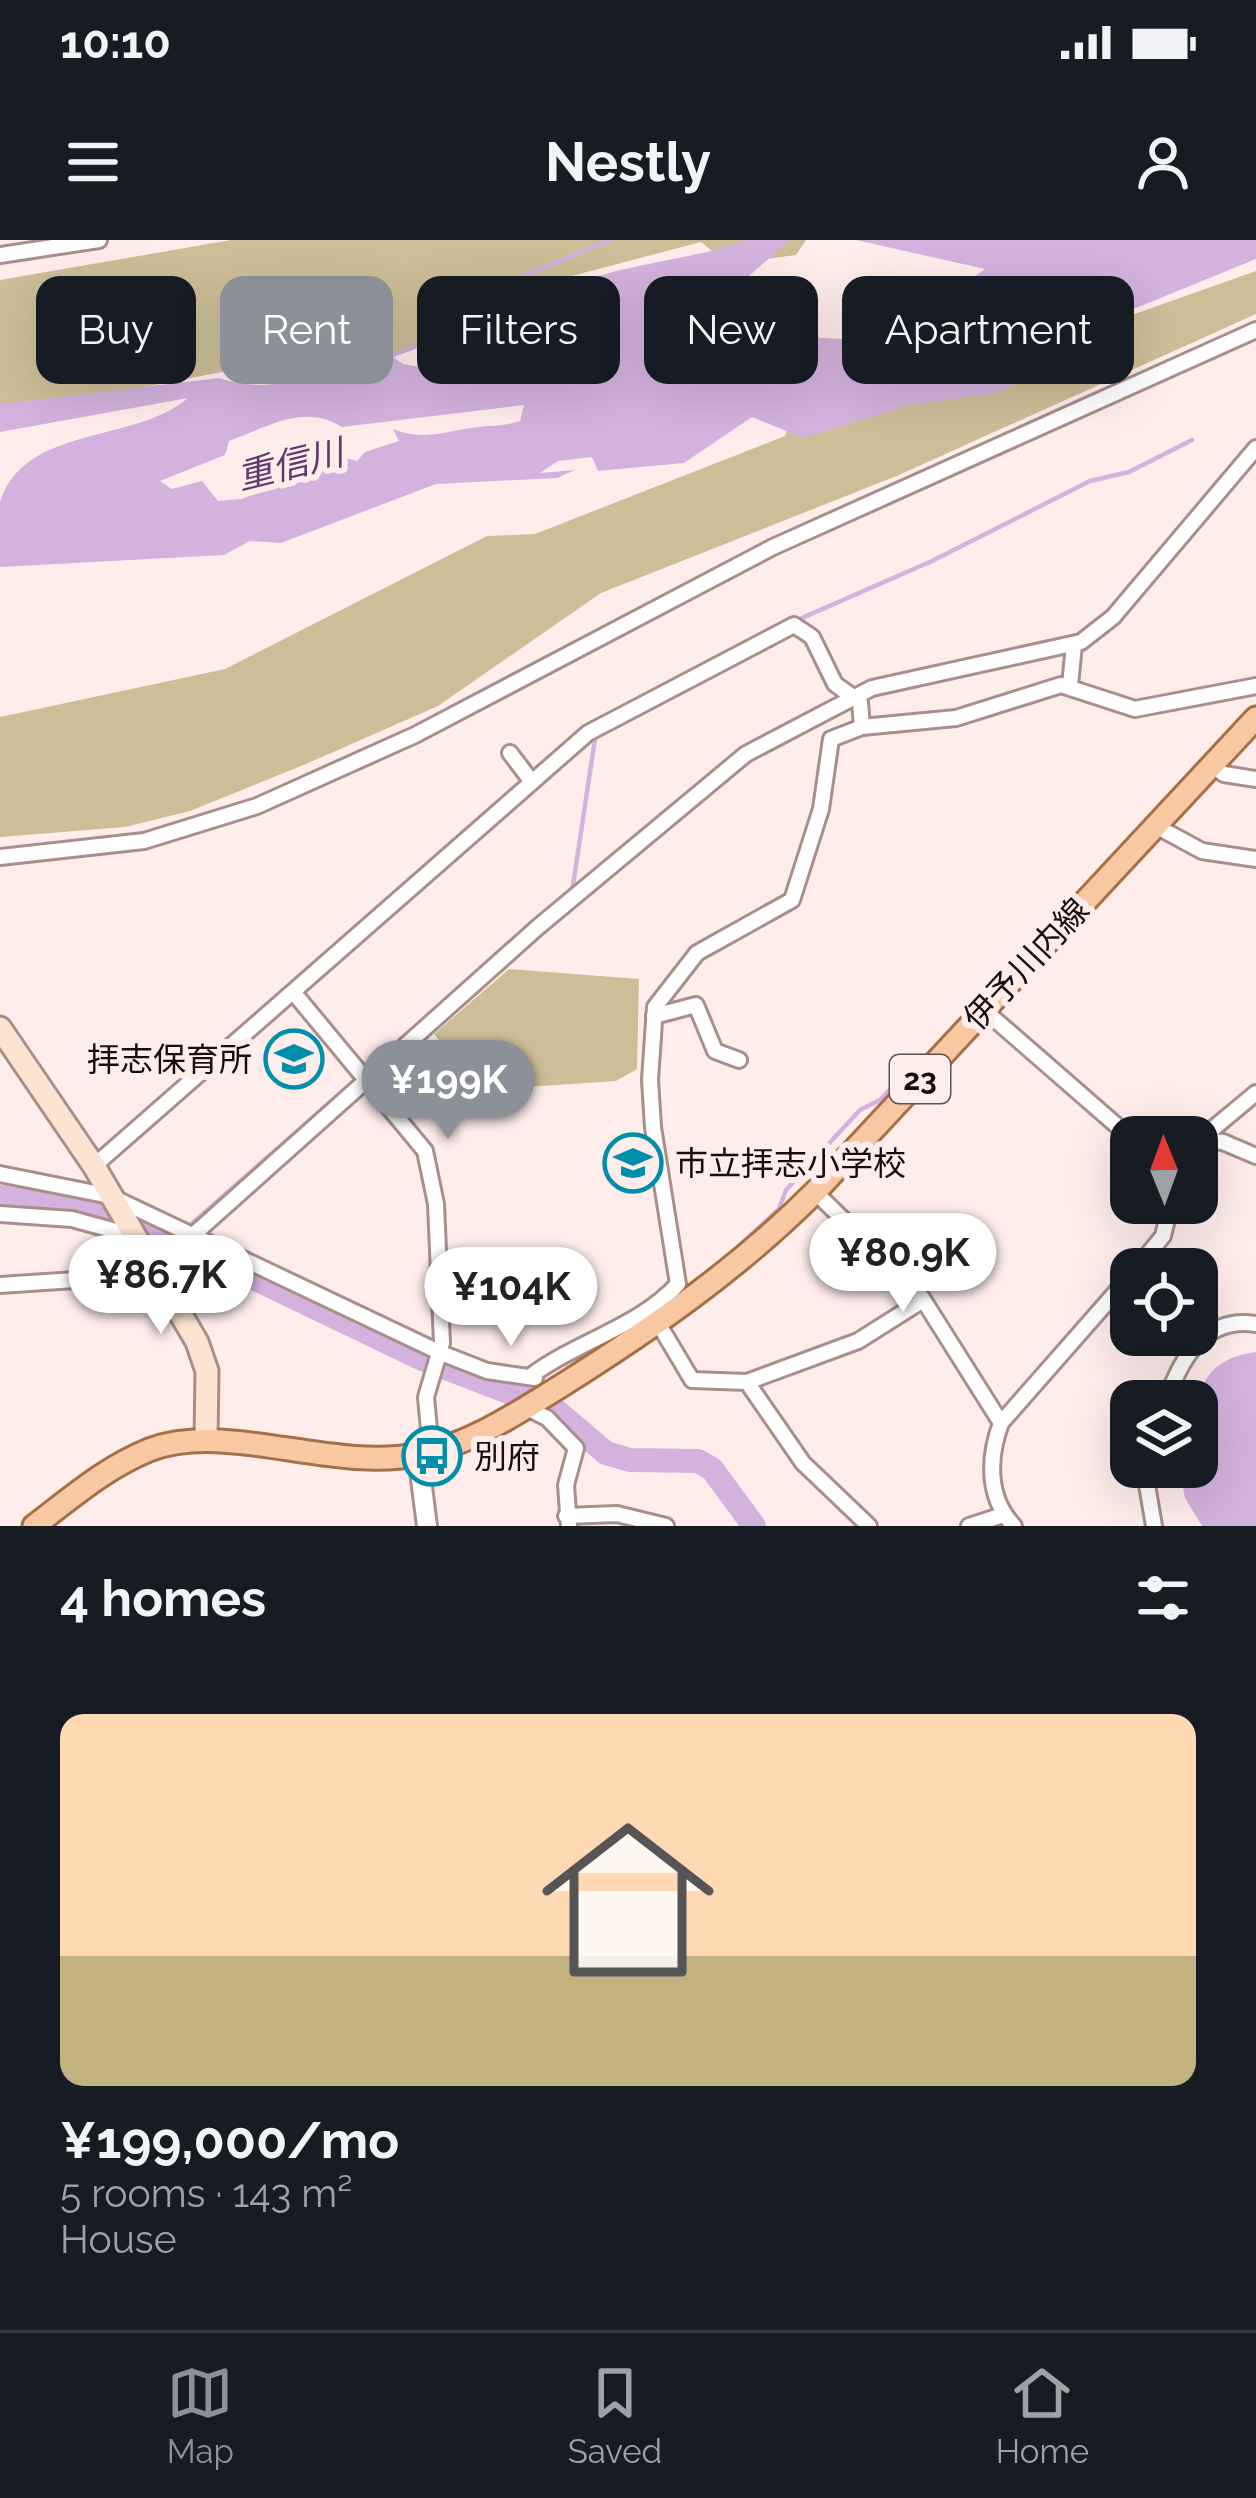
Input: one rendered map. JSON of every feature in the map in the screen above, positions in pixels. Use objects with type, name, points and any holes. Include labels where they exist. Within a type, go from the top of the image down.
[{"type":"main road","name":"伊予川内線","points":[[34,1526],[103,1472],[152,1448],[206,1440],[309,1456],[424,1453],[539,1400],[658,1323],[734,1269],[815,1192],[1256,718]]},
{"type":"main road","points":[[0,1028],[94,1166],[208,1371],[206,1440]]},
{"type":"street","points":[[0,255],[99,240]]},
{"type":"street","points":[[0,857],[145,842],[257,806],[415,735],[773,547],[1256,331]]},
{"type":"street","points":[[0,1285],[134,1276],[154,1270],[538,927],[746,754],[852,696],[1074,645],[1113,617],[1256,448]]},
{"type":"street","points":[[94,1166],[600,724],[794,625],[812,637],[827,674],[863,708],[862,727]]},
{"type":"street","points":[[1070,685],[1074,645]]},
{"type":"street","points":[[0,1174],[112,1200],[441,1354],[487,1371],[532,1376],[573,1355],[677,1285],[653,1127],[655,1006],[698,953],[775,915],[792,900],[821,809],[827,748],[836,735],[862,727],[956,718],[1070,685],[1136,709],[1256,686]]},
{"type":"street","points":[[510,753],[532,782]]},
{"type":"street","points":[[1210,765],[1240,778],[1256,778]]},
{"type":"street","points":[[1154,825],[1202,851],[1256,859]]},
{"type":"street","points":[[294,993],[425,1150],[436,1204],[441,1354],[426,1397],[427,1526]]},
{"type":"street","points":[[654,1016],[696,1005],[715,1051],[739,1060]]},
{"type":"street","points":[[984,1010],[1110,1120]]},
{"type":"street","points":[[1218,1125],[1256,1094]]},
{"type":"street","points":[[1218,1142],[1256,1156]]},
{"type":"street","points":[[815,1192],[922,1300],[1001,1423]]},
{"type":"street","points":[[0,1214],[72,1219],[133,1234]]},
{"type":"street","points":[[969,1526],[1009,1521],[992,1460],[1001,1423],[1110,1299]]},
{"type":"street","points":[[658,1323],[692,1380],[747,1382],[858,1341],[922,1300]]},
{"type":"street","points":[[1174,1380],[1199,1340],[1230,1322],[1256,1324]]},
{"type":"street","points":[[532,1376],[547,1418],[576,1448],[566,1485],[568,1521],[629,1516],[667,1526]]},
{"type":"street","points":[[747,1382],[803,1463],[869,1526]]},
{"type":"street","points":[[1148,1488],[1154,1526]]},
{"type":"shaded area","points":[[231,240],[806,240],[796,255],[728,264],[701,242],[572,276],[417,276],[417,347],[393,353],[393,276],[220,276],[220,372],[196,377],[196,276],[36,276],[36,384],[160,384],[0,415],[0,280]]},
{"type":"shaded area","points":[[746,240],[790,240],[749,276],[644,276],[644,384],[818,384],[818,338],[842,339],[842,384],[1016,384],[996,393],[910,405],[803,438],[752,417],[684,463],[598,471],[592,457],[558,461],[540,473],[575,470],[557,478],[436,484],[281,543],[250,541],[224,555],[0,567],[0,502],[13,477],[32,459],[56,447],[140,423],[188,398],[0,432],[0,404],[219,378],[220,384],[393,384],[393,357],[417,366],[417,384],[620,384],[620,276],[599,276]],"holes":[[[524,405],[520,421],[432,434],[393,429],[399,441],[365,452],[357,461],[332,456],[299,461],[266,477],[320,471],[241,499],[218,501],[202,481],[172,489],[160,481],[225,455],[229,441],[300,417],[342,427]]]},
{"type":"shaded area","points":[[856,240],[1256,240],[1256,259],[1134,309],[1134,276],[975,276],[985,269]]},
{"type":"shaded area","points":[[1256,271],[1256,314],[1134,369],[1134,314]]},
{"type":"shaded area","points":[[842,375],[842,384],[1101,384],[899,475],[601,593],[438,706],[306,764],[190,811],[125,827],[0,837],[0,717],[225,669],[487,536],[535,534],[785,436],[793,409]]},
{"type":"shaded area","points":[[509,969],[639,979],[637,1069],[616,1081],[512,1088],[503,1079],[471,1080],[434,1034]]},
{"type":"shaded area","points":[[1256,1352],[1256,1526],[1202,1526],[1183,1488],[1218,1488],[1218,1380],[1206,1380],[1233,1358]]},
{"type":"waterway","points":[[393,355],[455,332],[508,282],[611,240]]},
{"type":"waterway","points":[[747,642],[932,561],[1090,481],[1129,472],[1192,440]]},
{"type":"waterway","points":[[572,892],[596,732]]},
{"type":"waterway","points":[[188,1227],[450,997]]},
{"type":"waterway","points":[[729,1255],[779,1209],[786,1190],[860,1110],[880,1100],[902,1077]]},
{"type":"waterway","points":[[0,1197],[56,1202],[158,1232],[420,1358],[555,1410],[606,1453],[630,1460],[698,1461],[712,1469],[754,1526]]},
{"type":"waterway","points":[[173,1239],[177,1236]]},
{"type":"waterway","points":[[576,1361],[606,1341]]},
{"type":"waterway","points":[[517,1395],[526,1389]]},
{"type":"place","name":"拝志保育所","points":[[294,1059]]},
{"type":"place","name":"市立拝志小学校","points":[[633,1163]]},
{"type":"place","name":"別府","points":[[432,1456]]},
{"type":"water label","name":"重信川","points":[[290,464]]}]
